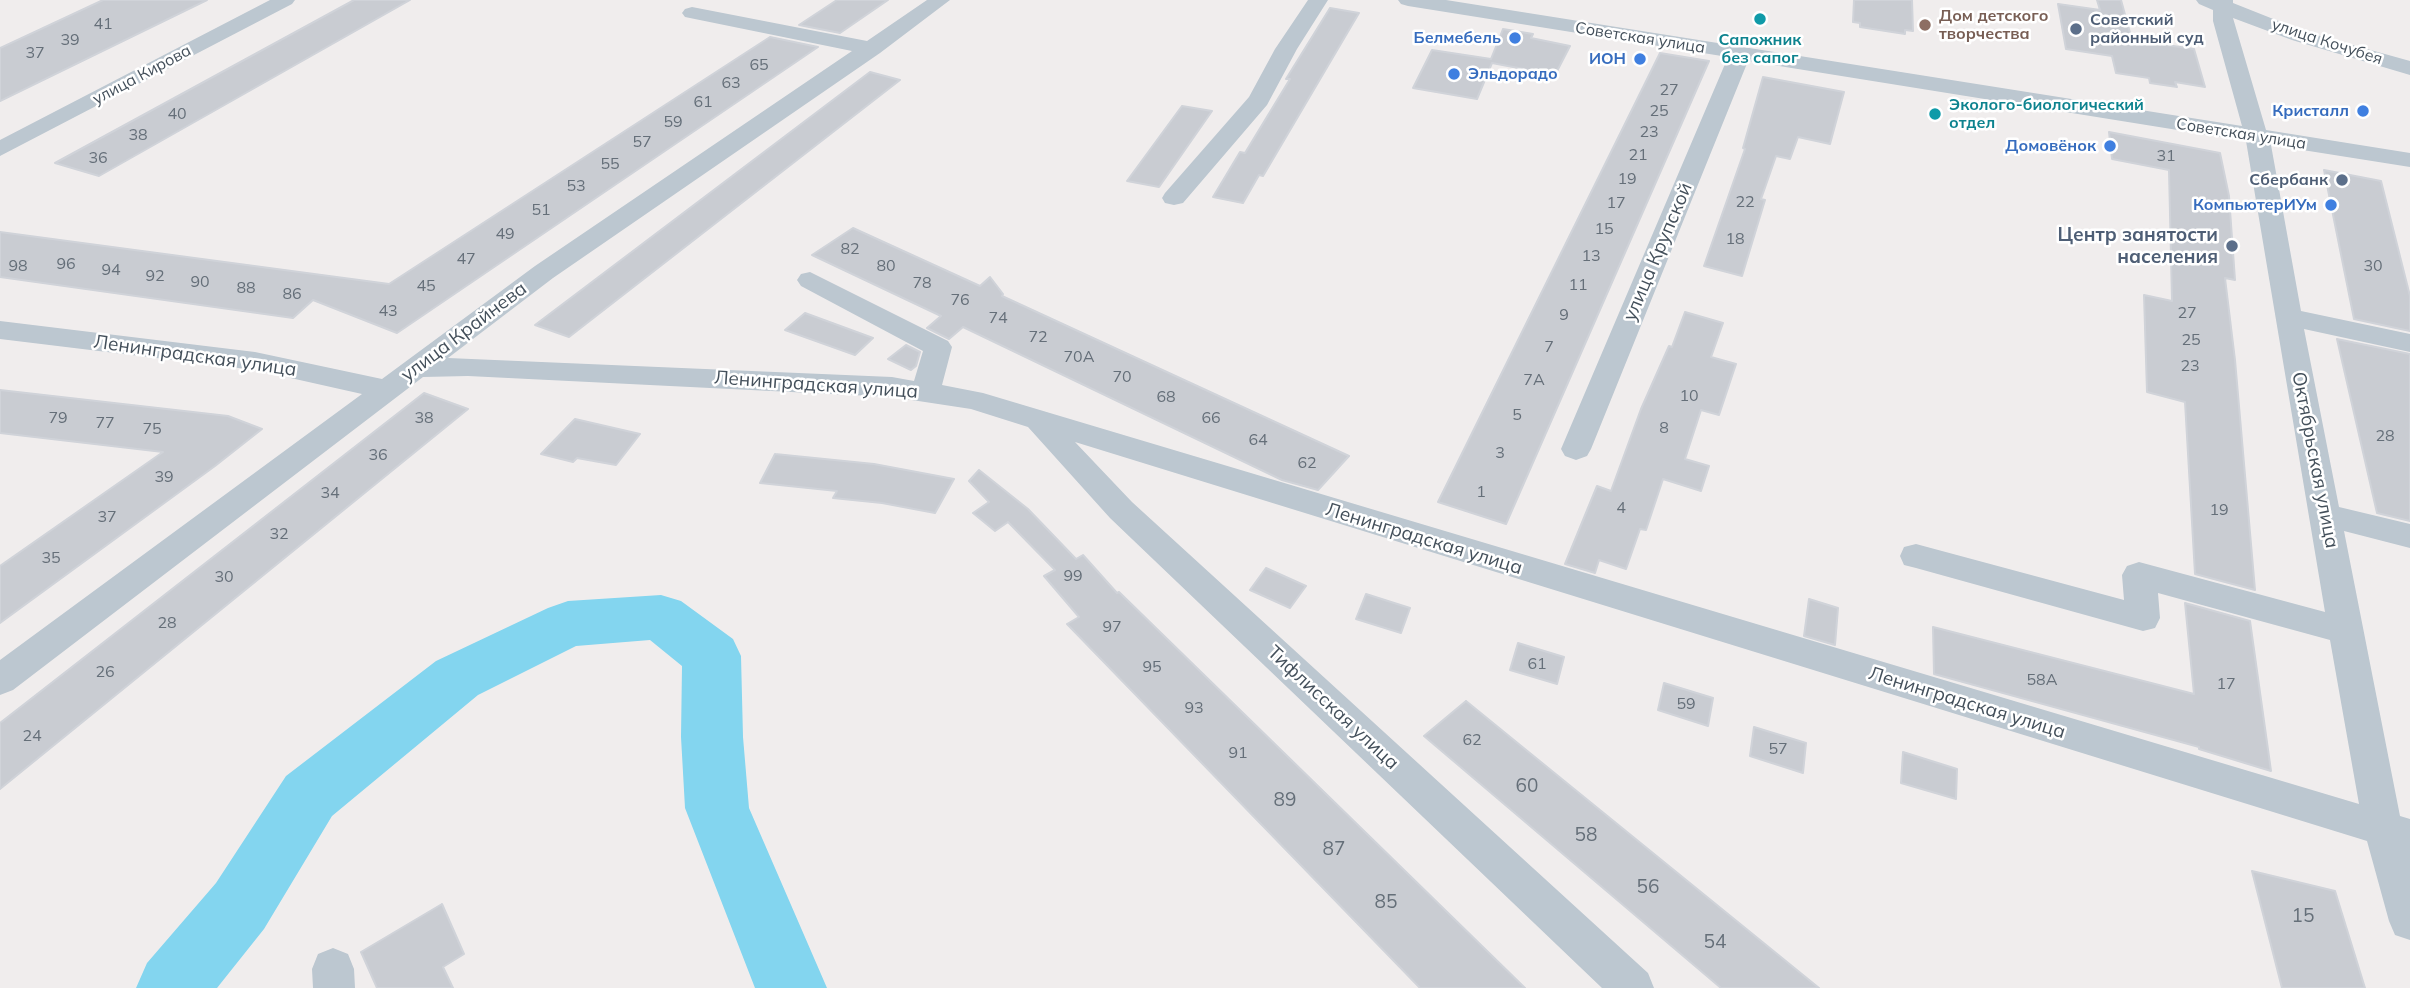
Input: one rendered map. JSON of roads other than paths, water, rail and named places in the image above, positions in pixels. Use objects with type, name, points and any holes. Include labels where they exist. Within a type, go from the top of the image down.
[{"type":"street","name":"улица Кирова","points":[[0,149],[285,0]]},
{"type":"street","name":"улица Крайнева","points":[[0,680],[378,387],[417,368],[544,272],[940,0]]},
{"type":"street","points":[[1174,198],[1259,100],[1286,49],[1318,0]]},
{"type":"street","name":"Советская улица","points":[[1408,0],[1740,54],[2256,132],[2410,149]]},
{"type":"street","name":"Советская улица","points":[[1475,0],[2410,160]]},
{"type":"street","name":"Октябрьская улица","points":[[2216,2],[2256,132],[2346,631],[2397,834],[2410,921]]},
{"type":"street","name":"улица Кочубея","points":[[2216,2],[2299,36],[2410,68]]},
{"type":"street","points":[[692,13],[872,48]]},
{"type":"street","name":"улица Крупской","points":[[1576,449],[1740,54]]},
{"type":"street","points":[[810,281],[938,347],[926,393]]},
{"type":"street","points":[[2288,317],[2410,343]]},
{"type":"street","name":"Ленинградская улица","points":[[0,330],[255,360],[378,387]]},
{"type":"street","name":"Ленинградская улица","points":[[417,368],[461,366],[892,387],[973,400],[2397,834]]},
{"type":"street","name":"Тифлисская улица","points":[[1039,422],[1121,510],[1633,988]]},
{"type":"street","points":[[2325,515],[2410,536]]},
{"type":"street","points":[[1916,556],[2143,618],[2139,575],[2346,631]]},
{"type":"waterway","points":[[172,988],[240,906],[309,796],[457,678],[568,624],[661,617],[712,656],[712,737],[717,808],[791,988]]},
{"type":"place","name":"Сапожник без сапог","points":[[1760,19]]},
{"type":"place","name":"Дом детского творчества","points":[[1925,25]]},
{"type":"place","name":"Советский районный суд","points":[[2076,29]]},
{"type":"place","name":"Белмебель","points":[[1515,38]]},
{"type":"place","name":"ИОН","points":[[1640,59]]},
{"type":"place","name":"Эльдорадо","points":[[1454,74]]},
{"type":"place","name":"Кристалл","points":[[2363,111]]},
{"type":"place","name":"Эколого-биологический отдел","points":[[1935,114]]},
{"type":"place","name":"Домовёнок","points":[[2110,146]]},
{"type":"place","name":"Сбербанк","points":[[2342,180]]},
{"type":"place","name":"КомпьютерИУм","points":[[2331,205]]},
{"type":"place","name":"Центр занятости населения","points":[[2232,246]]}]
